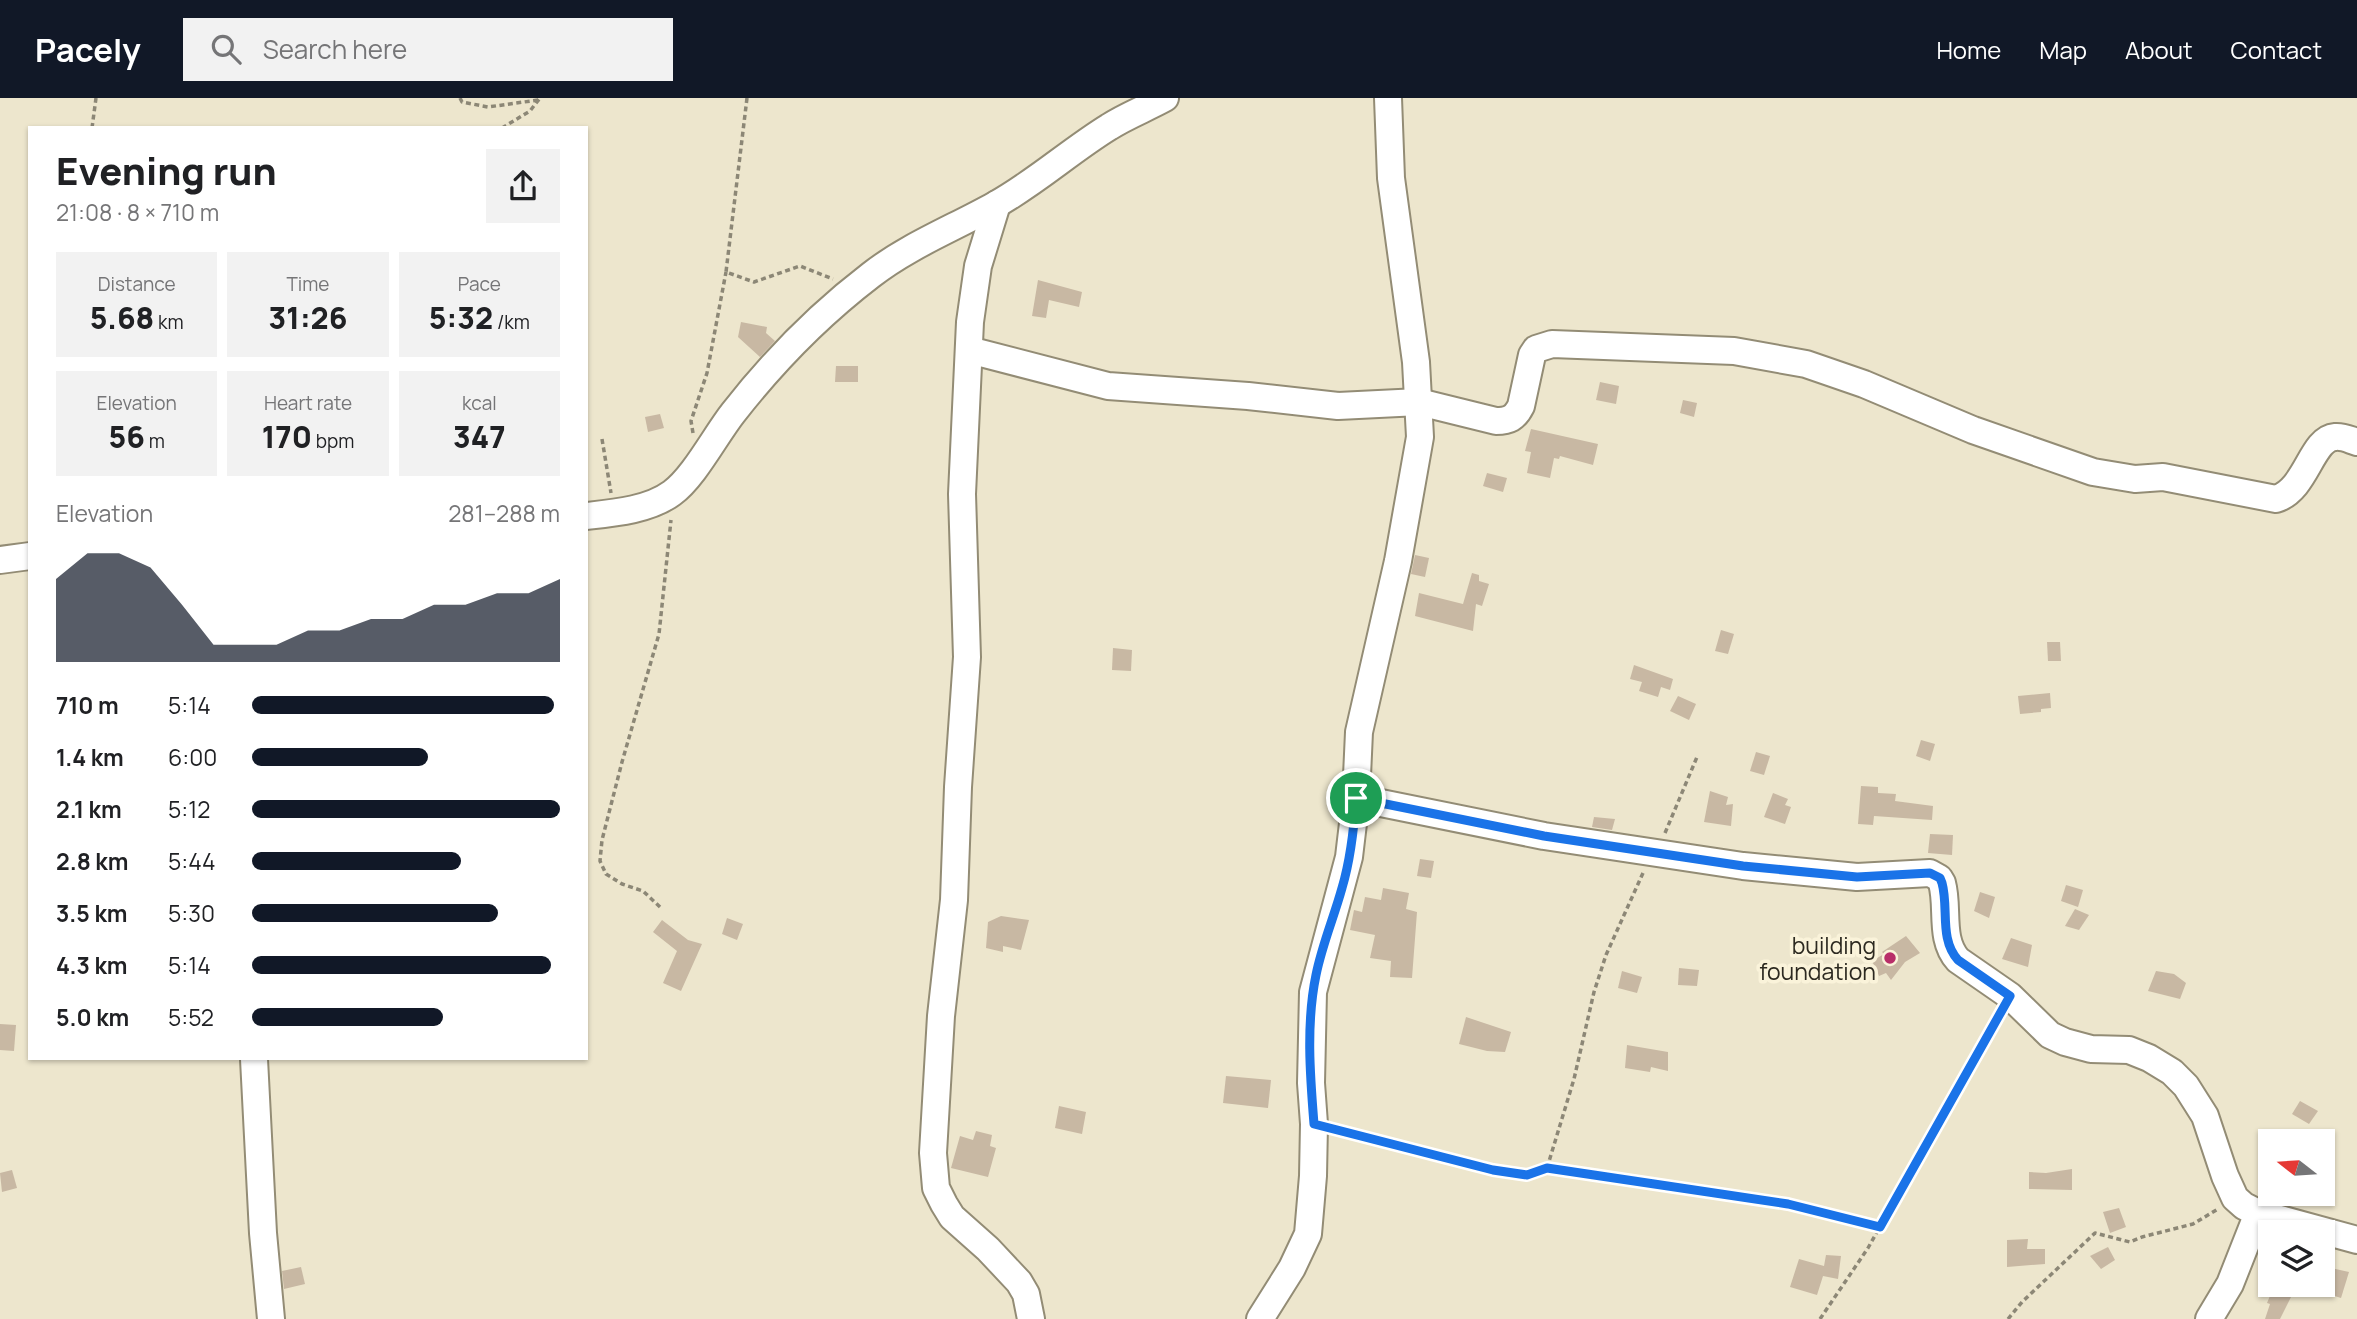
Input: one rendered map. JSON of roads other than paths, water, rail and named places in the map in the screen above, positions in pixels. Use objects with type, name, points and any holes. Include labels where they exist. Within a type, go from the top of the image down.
[{"type":"street","points":[[588,516],[613,513],[658,502],[674,492],[691,474],[734,413],[763,378],[838,302],[872,273],[959,222],[996,204],[1111,125],[1165,98]]},
{"type":"street","points":[[1261,1319],[1292,1268],[1308,1234],[1314,1176],[1311,1083],[1313,992],[1343,886],[1353,837],[1359,733],[1388,607],[1420,437],[1419,402],[1391,178],[1388,98]]},
{"type":"street","points":[[996,204],[972,296],[962,494],[967,657],[954,900],[937,1068],[934,1171],[936,1188],[952,1217],[1019,1282],[1026,1294],[1031,1319]]},
{"type":"street","points":[[969,350],[1108,386],[1248,396],[1338,406],[1419,402],[1484,419],[1506,421],[1513,418],[1521,406],[1532,355],[1536,349],[1552,344],[1679,351],[1734,351],[1806,364],[1864,384],[1973,430],[2114,477],[2163,477],[2276,499],[2296,487],[2320,446],[2327,440],[2340,437],[2357,442]]},
{"type":"street","points":[[0,560],[28,556]]},
{"type":"street","points":[[1356,798],[1544,836],[1743,866],[1857,877],[1930,873],[1940,878],[1942,883],[1947,935],[1952,954],[2010,996],[2044,1030],[2065,1042],[2091,1049],[2129,1050],[2172,1072],[2196,1100],[2205,1116],[2225,1176],[2235,1198],[2244,1206],[2258,1213],[2357,1240]]},
{"type":"street","points":[[254,1060],[262,1221],[271,1319]]},
{"type":"street","points":[[2209,1319],[2235,1273],[2258,1213]]},
{"type":"place","name":"building foundation","points":[[1890,958]]}]
